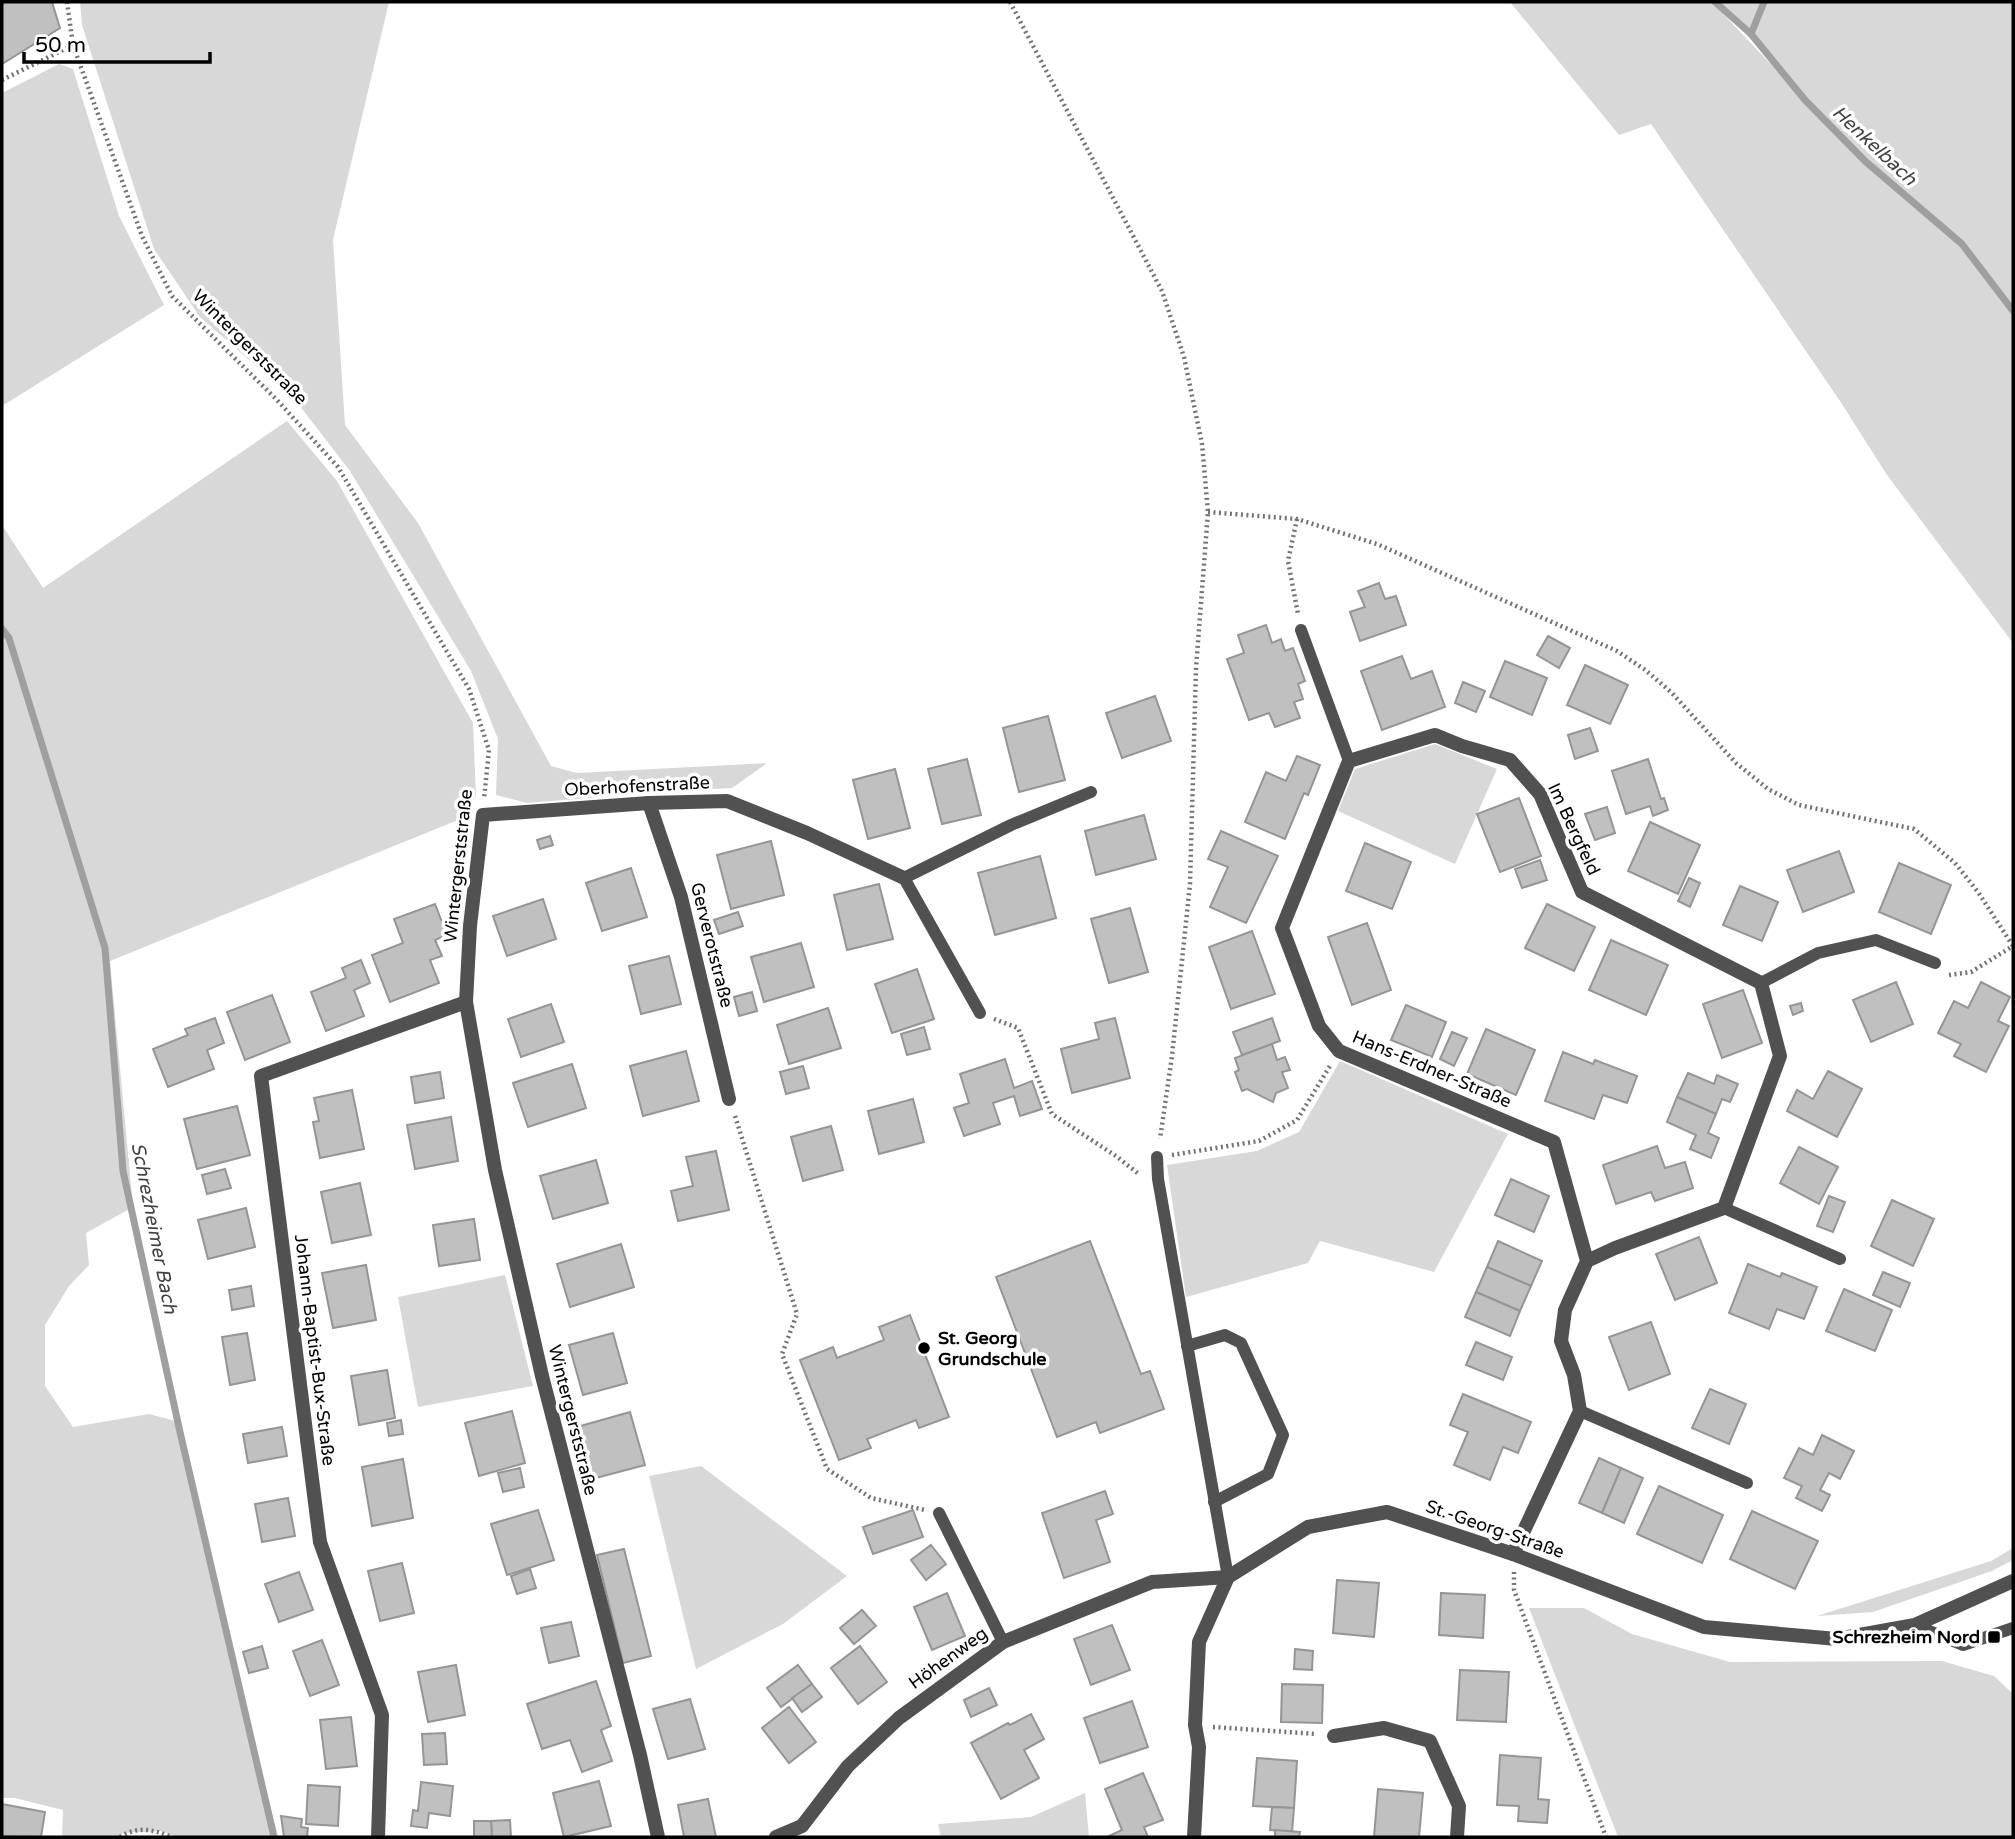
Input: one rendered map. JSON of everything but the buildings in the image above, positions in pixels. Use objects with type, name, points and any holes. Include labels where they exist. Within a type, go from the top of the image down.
[{"type":"street","name":"Im Bergfeld","points":[[1349,761],[1435,735],[1510,760],[1540,794],[1582,892],[1761,983]]},
{"type":"street","name":"Hans-Erdner-Straße","points":[[1349,761],[1282,928],[1319,1026],[1339,1051],[1554,1142],[1587,1261]]},
{"type":"street","name":"Oberhofenstraße","points":[[483,814],[649,803],[727,801],[807,833],[904,878]]},
{"type":"street","name":"Gerverotstraße","points":[[649,803],[681,897],[729,1099]]},
{"type":"street","name":"Wintergerststraße","points":[[483,814],[470,926],[466,1002],[495,1170],[541,1376],[640,1755],[658,1837]]},
{"type":"street","points":[[1513,1554],[1580,1410],[1574,1375],[1561,1341],[1565,1310],[1587,1261],[1724,1208],[1780,1056],[1761,983]]},
{"type":"street","name":"Johann-Baptist-Bux-Straße","points":[[378,1837],[382,1715],[320,1542],[261,1076],[466,1002]]},
{"type":"street","name":"St.-Georg-Straße","points":[[1228,1577],[1308,1527],[1387,1512],[1513,1554],[1704,1627],[1837,1639],[1915,1625],[2013,1581]]},
{"type":"street","points":[[1194,1837],[1199,1748],[1195,1725],[1199,1642],[1228,1577]]},
{"type":"street","name":"Höhenweg","points":[[776,1837],[802,1826],[848,1766],[899,1718],[1003,1642],[1152,1582],[1228,1577]]},
{"type":"street","points":[[1334,1736],[1384,1728],[1430,1741],[1459,1806],[1457,1837]]},
{"type":"lane","points":[[1301,630],[1349,761]]},
{"type":"lane","points":[[980,1013],[904,878],[1011,825],[1091,792]]},
{"type":"lane","points":[[1761,983],[1818,953],[1876,940],[1935,963]]},
{"type":"lane","points":[[1157,1157],[1158,1178],[1186,1346],[1228,1577]]},
{"type":"lane","points":[[1724,1208],[1840,1259]]},
{"type":"lane","points":[[1186,1346],[1225,1335],[1241,1343],[1283,1435],[1268,1474],[1214,1502]]},
{"type":"lane","points":[[1580,1410],[1747,1483]]},
{"type":"lane","points":[[939,1513],[1003,1642]]},
{"type":"lane","points":[[1915,1625],[1963,1645],[2013,1628]]},
{"type":"path","name":"Wintergerststraße","points":[[67,2],[73,45],[142,236],[172,296],[277,400],[338,467],[469,689],[489,750],[483,814]]},
{"type":"path","points":[[1010,2],[1162,290],[1184,357],[1202,444],[1208,512],[1196,668],[1189,884],[1172,1056],[1157,1157],[1259,1141],[1297,1120],[1339,1051]]},
{"type":"path","points":[[2,80],[73,45]]},
{"type":"path","points":[[1208,512],[1297,519],[1377,544],[1617,652],[1644,669],[1671,692],[1736,764],[1768,789],[1799,805],[1914,830],[1955,863],[1978,892],[2013,946],[1971,972],[1950,976],[1935,963]]},
{"type":"path","points":[[1297,519],[1288,561],[1301,630]]},
{"type":"path","points":[[980,1013],[1018,1028],[1052,1114],[1116,1156],[1140,1176],[1158,1178]]},
{"type":"path","points":[[729,1099],[797,1314],[782,1354],[827,1469],[871,1498],[939,1513]]},
{"type":"path","points":[[1513,1554],[1514,1590],[1606,1837]]},
{"type":"path","points":[[1195,1725],[1334,1736]]},
{"type":"path","points":[[120,1837],[130,1830],[145,1829],[171,1837]]},
{"type":"shaded area","points":[[80,2],[389,2],[333,240],[345,425],[418,523],[551,766],[577,773],[767,763],[732,788],[527,803],[496,795],[498,739],[471,671],[350,471],[296,401],[200,317],[154,249],[82,25]]},
{"type":"shaded area","points":[[1510,2],[1712,2],[1796,91],[1751,34],[1715,2],[2013,2],[2013,643],[1887,475],[1840,401],[1651,124],[1619,135]]},
{"type":"shaded area","points":[[59,64],[73,69],[119,216],[164,305],[2,406],[2,93]]},
{"type":"shaded area","points":[[287,421],[337,481],[473,723],[476,796],[463,818],[110,961],[133,1207],[86,1233],[89,1265],[69,1286],[45,1325],[45,1386],[73,1427],[149,1414],[175,1421],[278,1837],[177,1837],[161,1831],[123,1833],[117,1837],[62,1837],[63,1810],[15,1798],[2,1798],[2,525],[43,588]]},
{"type":"shaded area","points":[[1435,744],[1497,769],[1455,864],[1338,811],[1355,769]]},
{"type":"shaded area","points":[[1340,1061],[1508,1134],[1434,1272],[1320,1241],[1308,1263],[1186,1297],[1167,1165],[1257,1151],[1299,1132]]},
{"type":"shaded area","points":[[505,1275],[533,1386],[418,1407],[398,1297]]},
{"type":"shaded area","points":[[701,1466],[847,1576],[783,1624],[696,1669],[649,1476]]},
{"type":"shaded area","points":[[2013,1548],[2013,1560],[1992,1571],[1873,1612],[1817,1616],[1991,1561]]},
{"type":"shaded area","points":[[1529,1608],[1584,1608],[1632,1634],[1730,1662],[1942,1661],[1994,1676],[2013,1694],[2013,1837],[1618,1837]]},
{"type":"shaded area","points":[[1085,1793],[1089,1837],[941,1837],[938,1824],[1031,1817]]},
{"type":"waterway","name":"Henkelbach","points":[[1715,2],[1751,34],[1805,100],[1865,161],[1962,244],[2013,311]]},
{"type":"waterway","points":[[1751,34],[1764,2]]},
{"type":"waterway","name":"Schrezheimer Bach","points":[[2,629],[9,638],[105,948],[123,1171],[180,1432],[274,1837]]},
{"type":"place","name":"St. Georg Grundschule","points":[[924,1348]]},
{"type":"place","name":"Schrezheim Nord","points":[[1994,1637]]}]
